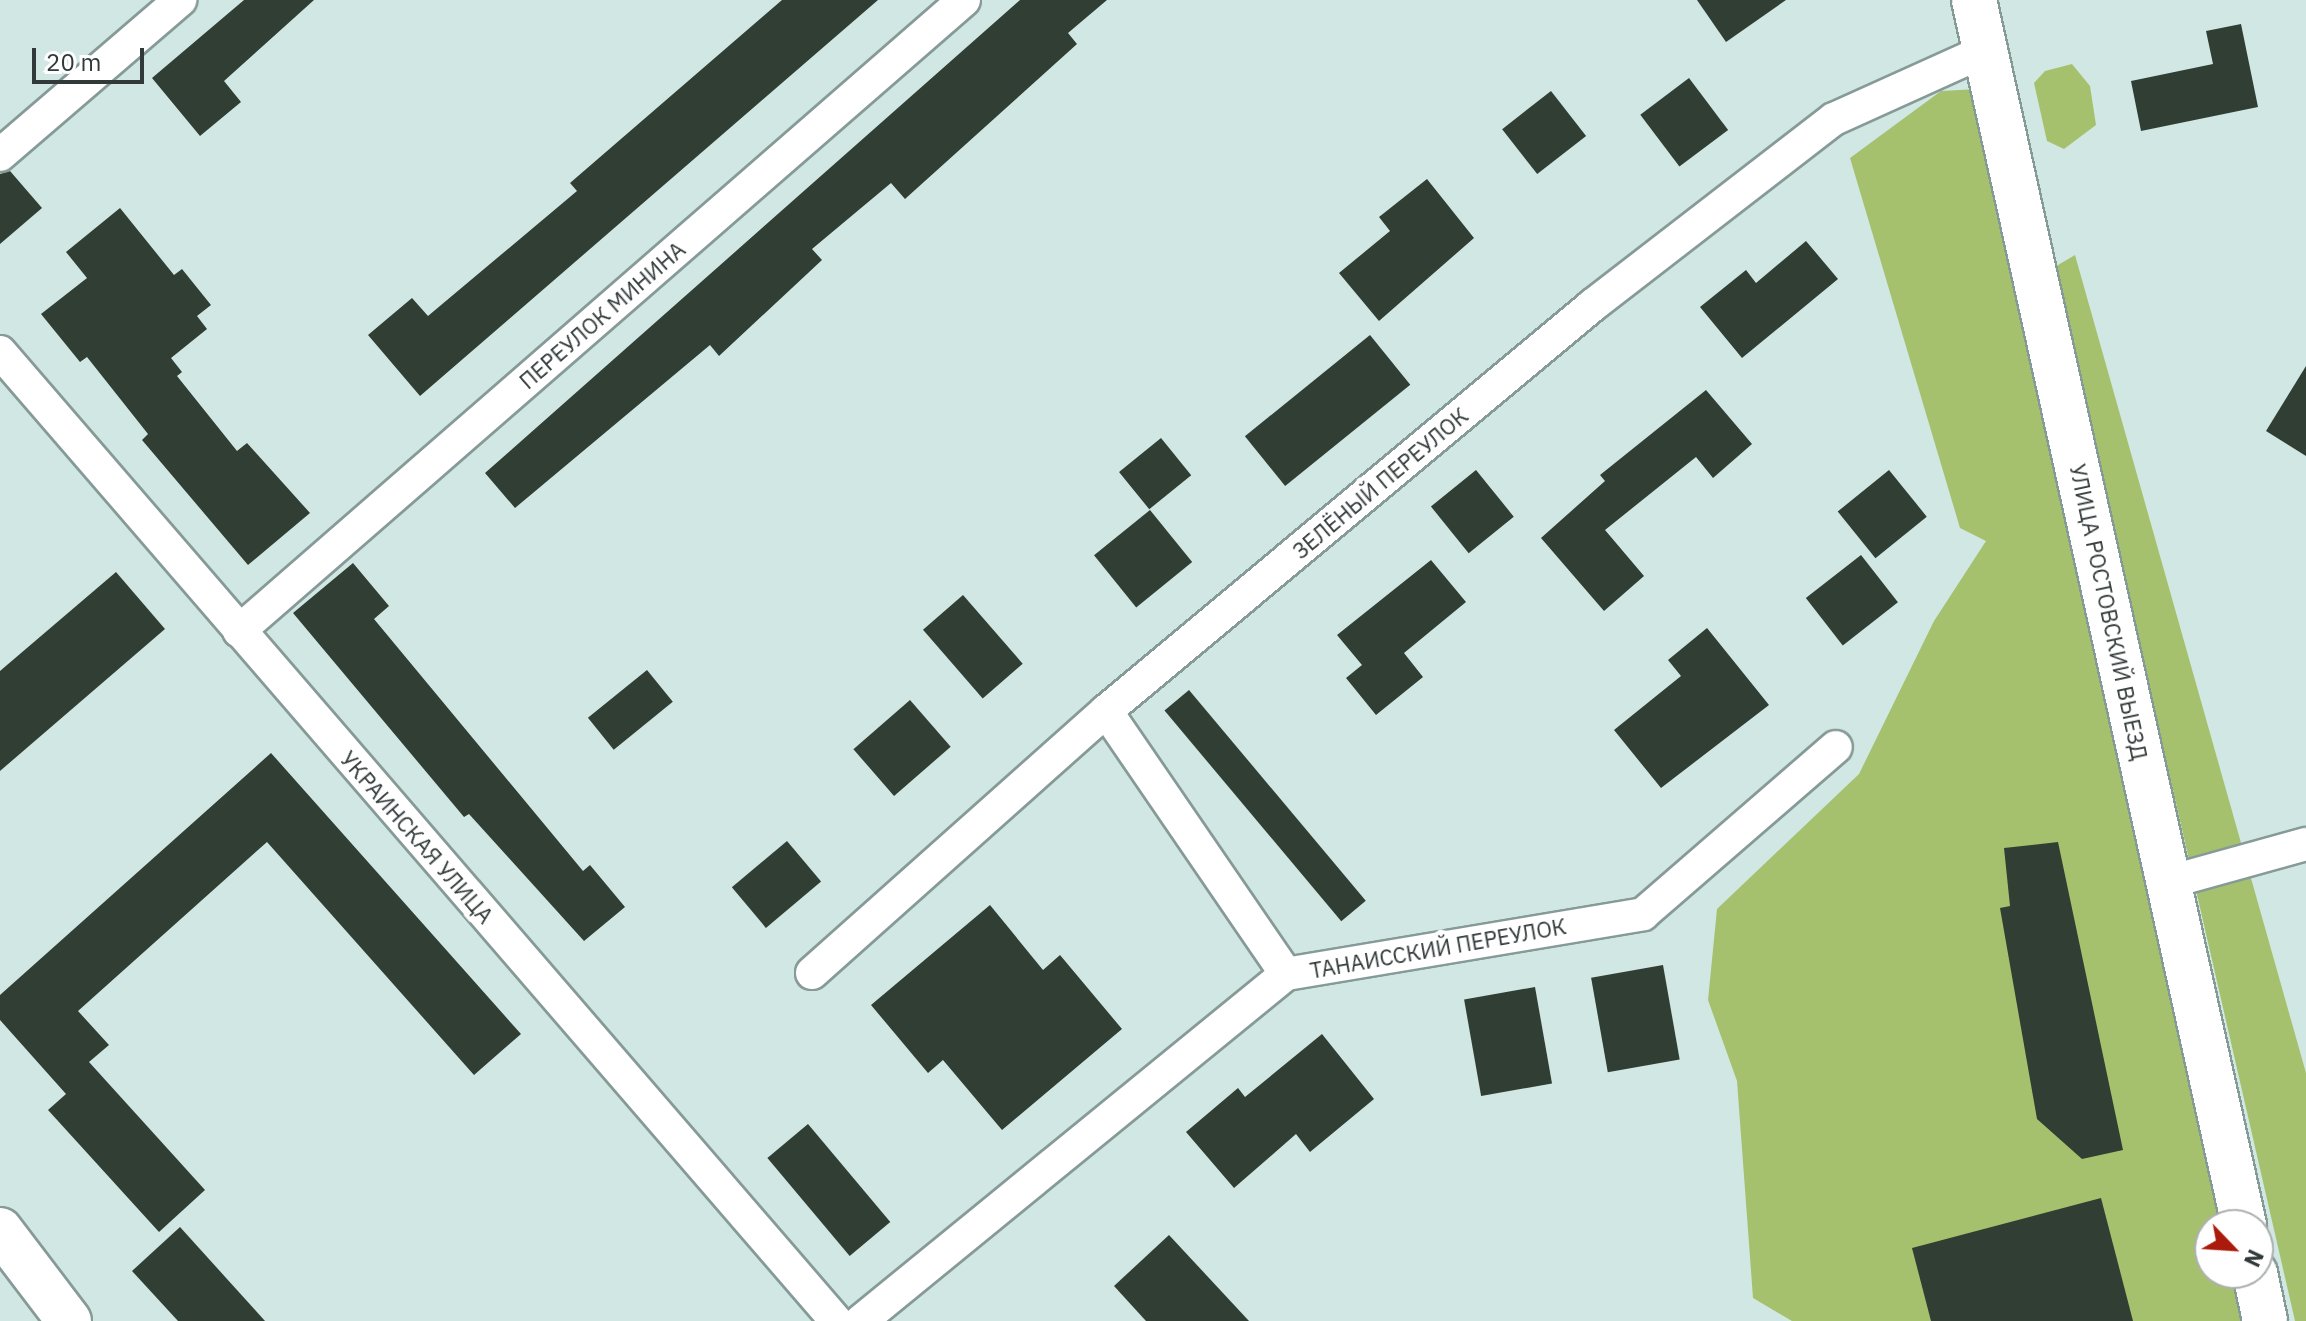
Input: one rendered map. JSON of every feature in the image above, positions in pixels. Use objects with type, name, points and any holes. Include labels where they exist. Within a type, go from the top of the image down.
[{"type":"main road","name":"УЛИЦА РОСТОВСКИЙ ВЫЕЗД","points":[[1974,0],[2241,1209]]},
{"type":"main road","points":[[0,1230],[69,1321]]},
{"type":"main road","points":[[2258,1289],[2265,1321]]},
{"type":"street","points":[[0,155],[180,0]]},
{"type":"street","name":"ПЕРЕУЛОК МИНИНА","points":[[239,631],[964,0]]},
{"type":"street","name":"ЗЕЛЁНЫЙ ПЕРЕУЛОК","points":[[812,973],[1106,711],[1593,305],[1834,119],[1987,50]]},
{"type":"street","name":"УКРАИНСКАЯ УЛИЦА","points":[[0,352],[836,1321]]},
{"type":"street","points":[[1106,711],[1286,974]]},
{"type":"street","name":"ТАНАИССКИЙ ПЕРЕУЛОК","points":[[861,1321],[1286,974],[1643,914],[1836,747]]},
{"type":"street","points":[[2169,882],[2306,844]]},
{"type":"green space","points":[[2072,64],[2090,86],[2096,125],[2064,149],[2047,141],[2034,83],[2045,71]]},
{"type":"green space","points":[[1978,89],[2226,1209],[2194,1209],[2194,1289],[2245,1289],[2252,1321],[1792,1321],[1753,1298],[1737,1081],[1708,1000],[1717,909],[1859,774],[1934,621],[1986,541],[1960,528],[1850,158],[1941,91]]},
{"type":"green space","points":[[2075,255],[2306,1073],[2306,1321],[2295,1321],[2274,1230],[2274,1209],[2269,1209],[2053,268]]},
{"type":"building","points":[[244,0],[314,0],[224,81],[241,102],[200,136],[152,78]]},
{"type":"building","points":[[782,0],[878,0],[420,396],[368,335],[412,298],[428,316],[577,191],[570,183]]},
{"type":"building","points":[[1020,0],[1107,0],[1068,33],[1077,44],[905,199],[891,183],[812,249],[822,260],[719,356],[710,345],[515,508],[485,473]]},
{"type":"building","points":[[1697,0],[1786,0],[1726,42]]},
{"type":"building","points":[[2241,24],[2258,107],[2141,131],[2131,81],[2213,64],[2206,31]]},
{"type":"building","points":[[1689,78],[1728,130],[1679,167],[1640,115]]},
{"type":"building","points":[[1551,91],[1586,136],[1537,174],[1502,129]]},
{"type":"building","points":[[10,171],[42,208],[0,244],[0,174]]},
{"type":"building","points":[[1427,179],[1474,238],[1379,321],[1339,273],[1390,231],[1379,217]]},
{"type":"building","points":[[120,208],[174,275],[182,269],[211,305],[197,316],[207,329],[171,358],[182,372],[177,376],[237,451],[247,443],[310,513],[248,565],[142,440],[148,434],[87,357],[80,362],[41,314],[87,278],[66,252]]},
{"type":"building","points":[[1806,241],[1838,279],[1742,358],[1700,307],[1746,270],[1756,283]]},
{"type":"building","points":[[1370,335],[1410,385],[1285,486],[1245,436]]},
{"type":"building","points":[[2306,366],[2306,456],[2266,431]]},
{"type":"building","points":[[1706,390],[1752,444],[1713,478],[1696,457],[1605,530],[1644,576],[1604,611],[1541,538],[1605,481],[1600,475]]},
{"type":"building","points":[[1161,438],[1191,475],[1149,509],[1119,472]]},
{"type":"building","points":[[1476,470],[1514,517],[1469,553],[1431,507]]},
{"type":"building","points":[[1889,470],[1927,517],[1875,558],[1838,512]]},
{"type":"building","points":[[1150,510],[1192,562],[1136,607],[1094,555]]},
{"type":"building","points":[[1861,555],[1898,602],[1843,645],[1806,598]]},
{"type":"building","points":[[1431,560],[1466,602],[1404,653],[1423,677],[1376,715],[1346,678],[1362,665],[1337,635]]},
{"type":"building","points":[[353,563],[389,606],[374,619],[583,871],[590,865],[625,907],[584,941],[469,814],[464,817],[293,613]]},
{"type":"building","points":[[116,572],[165,629],[0,771],[0,671]]},
{"type":"building","points":[[963,595],[1023,664],[983,698],[923,630]]},
{"type":"building","points":[[1707,628],[1769,705],[1661,788],[1614,730],[1681,676],[1668,660]]},
{"type":"building","points":[[647,670],[673,702],[614,750],[588,718]]},
{"type":"building","points":[[1189,690],[1366,901],[1341,921],[1164,711]]},
{"type":"building","points":[[910,700],[951,747],[894,796],[853,749]]},
{"type":"building","points":[[271,753],[521,1034],[474,1075],[267,842],[78,1011],[109,1045],[89,1062],[205,1190],[159,1232],[48,1110],[66,1094],[0,1020],[0,995]]},
{"type":"building","points":[[787,841],[821,882],[766,928],[732,887]]},
{"type":"building","points":[[2058,842],[2123,1150],[2082,1159],[2037,1119],[2000,908],[2010,906],[2004,848]]},
{"type":"building","points":[[990,905],[1043,970],[1060,955],[1122,1029],[1002,1130],[943,1060],[928,1073],[871,1005]]},
{"type":"building","points":[[1663,965],[1680,1060],[1608,1072],[1591,978]]},
{"type":"building","points":[[1535,987],[1552,1084],[1481,1096],[1464,1000]]},
{"type":"building","points":[[1322,1034],[1374,1099],[1310,1152],[1296,1134],[1234,1188],[1186,1132],[1238,1088],[1245,1097]]},
{"type":"building","points":[[808,1124],[890,1222],[850,1256],[767,1158]]},
{"type":"building","points":[[2101,1198],[2133,1321],[1931,1321],[1912,1248]]},
{"type":"building","points":[[180,1227],[265,1321],[178,1321],[132,1271]]},
{"type":"building","points":[[1169,1235],[1249,1321],[1146,1321],[1114,1286]]}]
